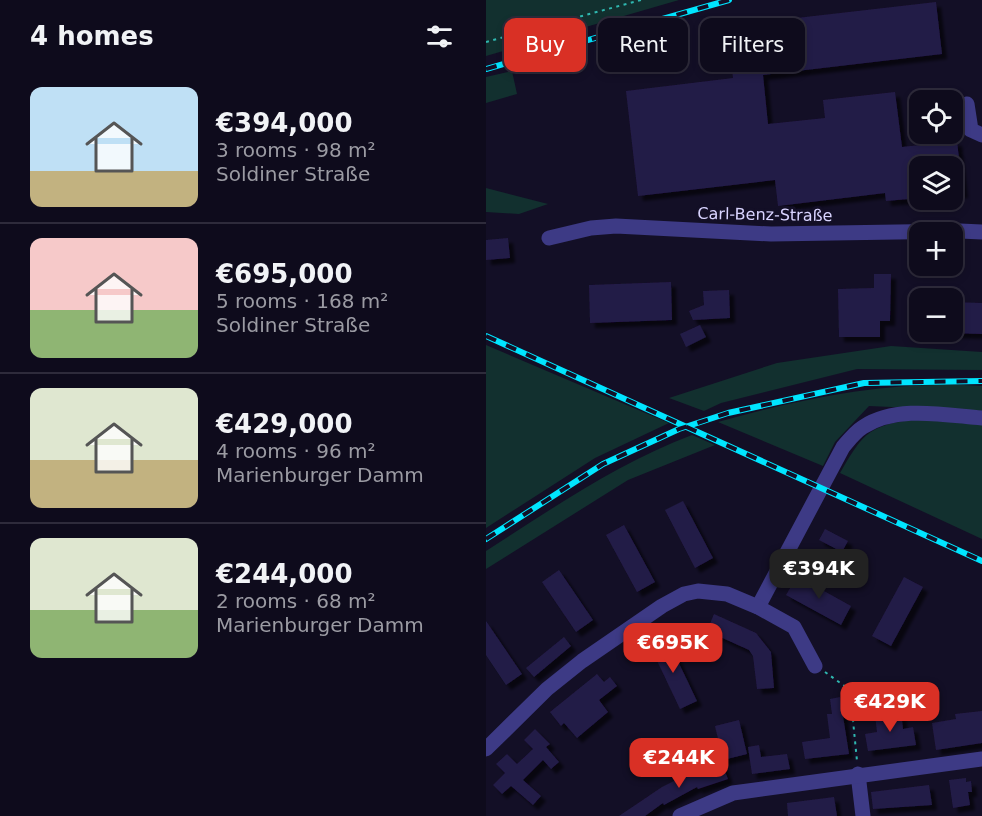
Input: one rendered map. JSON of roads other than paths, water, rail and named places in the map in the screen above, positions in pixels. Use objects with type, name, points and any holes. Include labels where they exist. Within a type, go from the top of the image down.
[{"type":"street","points":[[967,104],[971,130],[982,135]]},
{"type":"street","name":"Carl-Benz-Straße","points":[[549,238],[591,228],[616,226],[771,234],[982,232]]},
{"type":"street","points":[[758,607],[843,447],[861,428],[880,418],[899,415],[982,418]]},
{"type":"street","points":[[486,749],[548,689],[582,661],[653,612],[684,594],[713,591],[727,594],[758,607],[794,627],[815,666]]},
{"type":"street","points":[[680,816],[733,792],[982,759]]},
{"type":"street","points":[[858,774],[863,816]]},
{"type":"railway","points":[[486,69],[729,0]]},
{"type":"railway","points":[[486,336],[982,561]]},
{"type":"railway","points":[[486,539],[603,464],[679,429],[728,413],[864,383],[982,381]]}]
